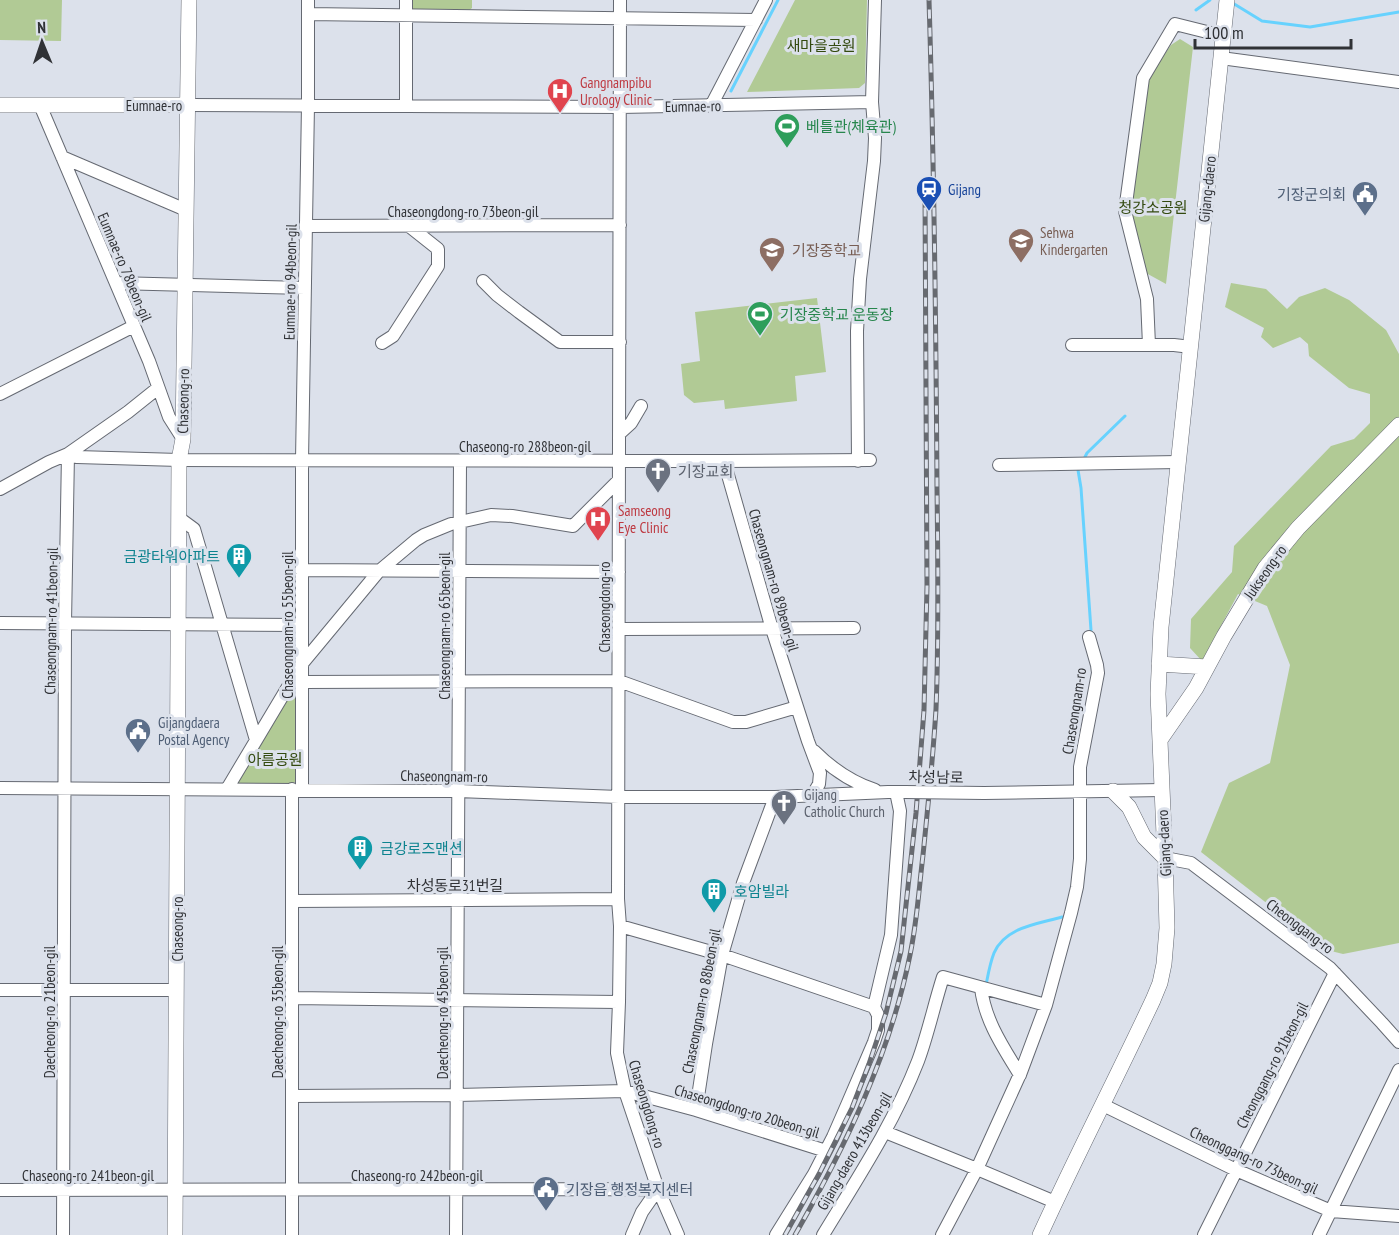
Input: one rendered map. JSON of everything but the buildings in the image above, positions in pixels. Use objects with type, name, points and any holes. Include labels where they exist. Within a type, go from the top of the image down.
[{"type":"main road","name":"Chaseong-ro","points":[[176,1235],[179,460],[183,439],[189,0]]},
{"type":"main road","name":"Gijang-daero","points":[[1040,1235],[1160,983],[1164,964],[1167,928],[1158,694],[1159,664],[1164,593],[1227,0]]},
{"type":"main road","name":"Eumnae-ro","points":[[0,105],[188,105]]},
{"type":"main road","name":"Jukseong-ro","points":[[1160,740],[1190,697],[1265,568],[1298,528],[1399,425]]},
{"type":"main road","points":[[1159,664],[1208,667]]},
{"type":"main road","points":[[1113,791],[1129,807],[1144,837],[1165,858]]},
{"type":"street","points":[[308,0],[308,105]]},
{"type":"street","points":[[406,0],[406,106]]},
{"type":"street","name":"Chaseongdong-ro","points":[[620,0],[618,899],[620,926],[617,1053],[625,1091],[658,1189],[678,1235]]},
{"type":"street","points":[[711,106],[766,0]]},
{"type":"street","points":[[872,102],[875,0]]},
{"type":"street","points":[[308,14],[756,20]]},
{"type":"street","points":[[1149,345],[1147,298],[1125,211],[1143,78],[1175,24],[1223,33]]},
{"type":"street","points":[[1221,58],[1399,82]]},
{"type":"street","name":"Eumnae-ro","points":[[188,105],[620,107],[872,102]]},
{"type":"street","name":"Chaseong-ro 288beon-gil","points":[[68,454],[77,458],[179,460],[864,460],[857,331],[860,279],[874,161],[872,102]]},
{"type":"street","name":"Eumnae-ro 78beon-gil","points":[[40,105],[116,282],[169,417],[183,439]]},
{"type":"street","name":"Eumnae-ro 94beon-gil","points":[[302,460],[308,105]]},
{"type":"street","points":[[62,157],[186,210]]},
{"type":"street","name":"Chaseongdong-ro 73beon-gil","points":[[306,226],[620,225]]},
{"type":"street","points":[[382,343],[393,336],[438,266],[438,249],[409,226]]},
{"type":"street","points":[[483,281],[497,295],[560,342],[620,342]]},
{"type":"street","points":[[116,282],[305,288]]},
{"type":"street","points":[[0,394],[134,326]]},
{"type":"street","points":[[1072,345],[1191,347]]},
{"type":"street","points":[[0,489],[68,454],[158,388]]},
{"type":"street","points":[[620,433],[631,423],[641,405]]},
{"type":"street","name":"Chaseongnam-ro 41beon-gil","points":[[65,788],[68,454]]},
{"type":"street","name":"Chaseongnam-ro 55beon-gil","points":[[297,789],[302,682],[302,460]]},
{"type":"street","name":"Chaseongnam-ro 65beon-gil","points":[[458,790],[460,461]]},
{"type":"street","name":"Chaseongnam-ro 89beon-gil","points":[[724,461],[772,628],[817,763],[820,778],[812,796]]},
{"type":"street","points":[[999,465],[1178,462]]},
{"type":"street","points":[[227,789],[301,665],[379,571],[424,535],[460,521],[491,515],[573,526],[620,480]]},
{"type":"street","points":[[179,518],[194,529],[256,740]]},
{"type":"street","points":[[302,570],[619,572]]},
{"type":"street","points":[[0,623],[301,625]]},
{"type":"street","points":[[619,629],[854,628]]},
{"type":"street","name":"Chaseongnam-ro","points":[[942,1235],[977,1168],[1020,1075],[1046,1005],[1071,913],[1077,887],[1081,843],[1080,767],[1098,673],[1089,637]]},
{"type":"street","points":[[302,682],[619,681],[733,722],[746,722],[797,707]]},
{"type":"street","points":[[776,1235],[826,1151],[874,1042],[878,1030],[878,1015],[874,1007],[891,934],[900,811],[896,792],[869,788],[850,779],[826,763],[812,749]]},
{"type":"street","name":"Chaseongnam-ro","points":[[0,788],[458,790],[619,797],[776,797],[896,792]]},
{"type":"street","name":"Daecheong-ro 21beon-gil","points":[[63,1235],[65,788]]},
{"type":"street","name":"Daecheong-ro 35beon-gil","points":[[292,1235],[292,901],[297,789]]},
{"type":"street","name":"Daecheong-ro 45beon-gil","points":[[456,1235],[458,790]]},
{"type":"street","points":[[1080,791],[1161,790]]},
{"type":"street","name":"차성남로","points":[[896,792],[1080,791]]},
{"type":"street","name":"Chaseongnam-ro 88beon-gil","points":[[696,1110],[722,955],[743,883],[776,797]]},
{"type":"street","name":"Cheonggang-ro","points":[[1165,858],[1191,862],[1330,968],[1399,1042]]},
{"type":"street","name":"차성동로31번길","points":[[292,901],[618,899]]},
{"type":"street","points":[[620,926],[722,955],[874,1007]]},
{"type":"street","name":"Cheonggang-ro 91beon-gil","points":[[1204,1235],[1335,973]]},
{"type":"street","name":"Gijang-daero 413beon-gil","points":[[823,1235],[885,1132],[918,1060],[943,977],[981,988]]},
{"type":"street","points":[[1020,1075],[991,1025],[981,988],[1046,1005]]},
{"type":"street","points":[[0,990],[177,990]]},
{"type":"street","points":[[292,998],[619,1002]]},
{"type":"street","points":[[1319,1235],[1399,1070]]},
{"type":"street","name":"Chaseongdong-ro 20beon-gil","points":[[292,1096],[625,1091],[696,1110],[826,1151]]},
{"type":"street","name":"Cheonggang-ro 73beon-gil","points":[[1103,1105],[1236,1170],[1330,1212],[1399,1216]]},
{"type":"street","points":[[885,1132],[1055,1202]]},
{"type":"street","points":[[632,1235],[642,1212],[658,1189]]},
{"type":"street","name":"Chaseong-ro 242beon-gil","points":[[176,1190],[658,1189]]},
{"type":"street","name":"Chaseong-ro 241beon-gil","points":[[0,1190],[176,1190]]},
{"type":"green space","points":[[0,0],[62,0],[61,41],[0,40]]},
{"type":"green space","points":[[410,0],[472,0],[472,8],[466,13],[417,13],[410,6]]},
{"type":"green space","name":"새마을공원","points":[[795,0],[867,0],[865,83],[859,88],[747,92]]},
{"type":"green space","name":"청강소공원","points":[[1180,39],[1193,47],[1166,284],[1146,273],[1131,211],[1147,80],[1171,45]]},
{"type":"green space","points":[[1231,283],[1266,289],[1287,309],[1299,297],[1325,288],[1349,300],[1386,330],[1399,354],[1399,943],[1343,954],[1327,950],[1201,852],[1229,783],[1270,763],[1290,665],[1267,606],[1238,594],[1202,661],[1190,648],[1191,619],[1232,572],[1234,546],[1331,446],[1354,439],[1370,423],[1370,394],[1349,388],[1309,356],[1308,344],[1300,337],[1273,348],[1261,337],[1264,328],[1225,307]]},
{"type":"green space","name":"기장중학교 운동장","points":[[817,298],[826,372],[795,376],[797,401],[725,409],[724,400],[694,403],[684,395],[681,364],[700,361],[695,312]]},
{"type":"green space","name":"아름공원","points":[[298,683],[297,779],[294,783],[236,782],[296,684]]},
{"type":"waterway","points":[[731,91],[778,0]]},
{"type":"waterway","points":[[1196,10],[1210,0]]},
{"type":"waterway","points":[[1231,2],[1262,21],[1310,27],[1399,12]]},
{"type":"waterway","points":[[1084,459],[1087,453],[1125,416]]},
{"type":"waterway","points":[[1079,468],[1091,630]]},
{"type":"waterway","points":[[986,985],[994,953],[1006,937],[1023,928],[1062,917]]},
{"type":"railway","points":[[795,1235],[848,1134],[878,1064],[901,992],[918,905],[936,709],[938,654],[935,305],[929,0]]},
{"type":"railway","points":[[785,1235],[852,1108],[886,1013],[901,951],[916,813],[924,710],[927,586],[925,193]]},
{"type":"place","name":"Gangnampibu Urology Clinic","points":[[560,114]]},
{"type":"place","name":"베틀관(체육관)","points":[[787,149]]},
{"type":"place","name":"Gijang","points":[[929,212]]},
{"type":"place","name":"기장군의회","points":[[1365,217]]},
{"type":"place","name":"Sehwa Kindergarten","points":[[1021,264]]},
{"type":"place","name":"기장중학교","points":[[772,273]]},
{"type":"place","name":"기장중학교 운동장","points":[[760,337]]},
{"type":"place","name":"기장교회","points":[[658,494]]},
{"type":"place","name":"Samseong Eye Clinic","points":[[598,542]]},
{"type":"place","name":"금광타워아파트","points":[[239,579]]},
{"type":"place","name":"Gijangdaera Postal Agency","points":[[138,754]]},
{"type":"place","name":"Gijang Catholic Church","points":[[784,826]]},
{"type":"place","name":"금강로즈맨션","points":[[360,871]]},
{"type":"place","name":"호암빌라","points":[[714,914]]},
{"type":"place","name":"기장읍 행정복지센터","points":[[546,1212]]}]
